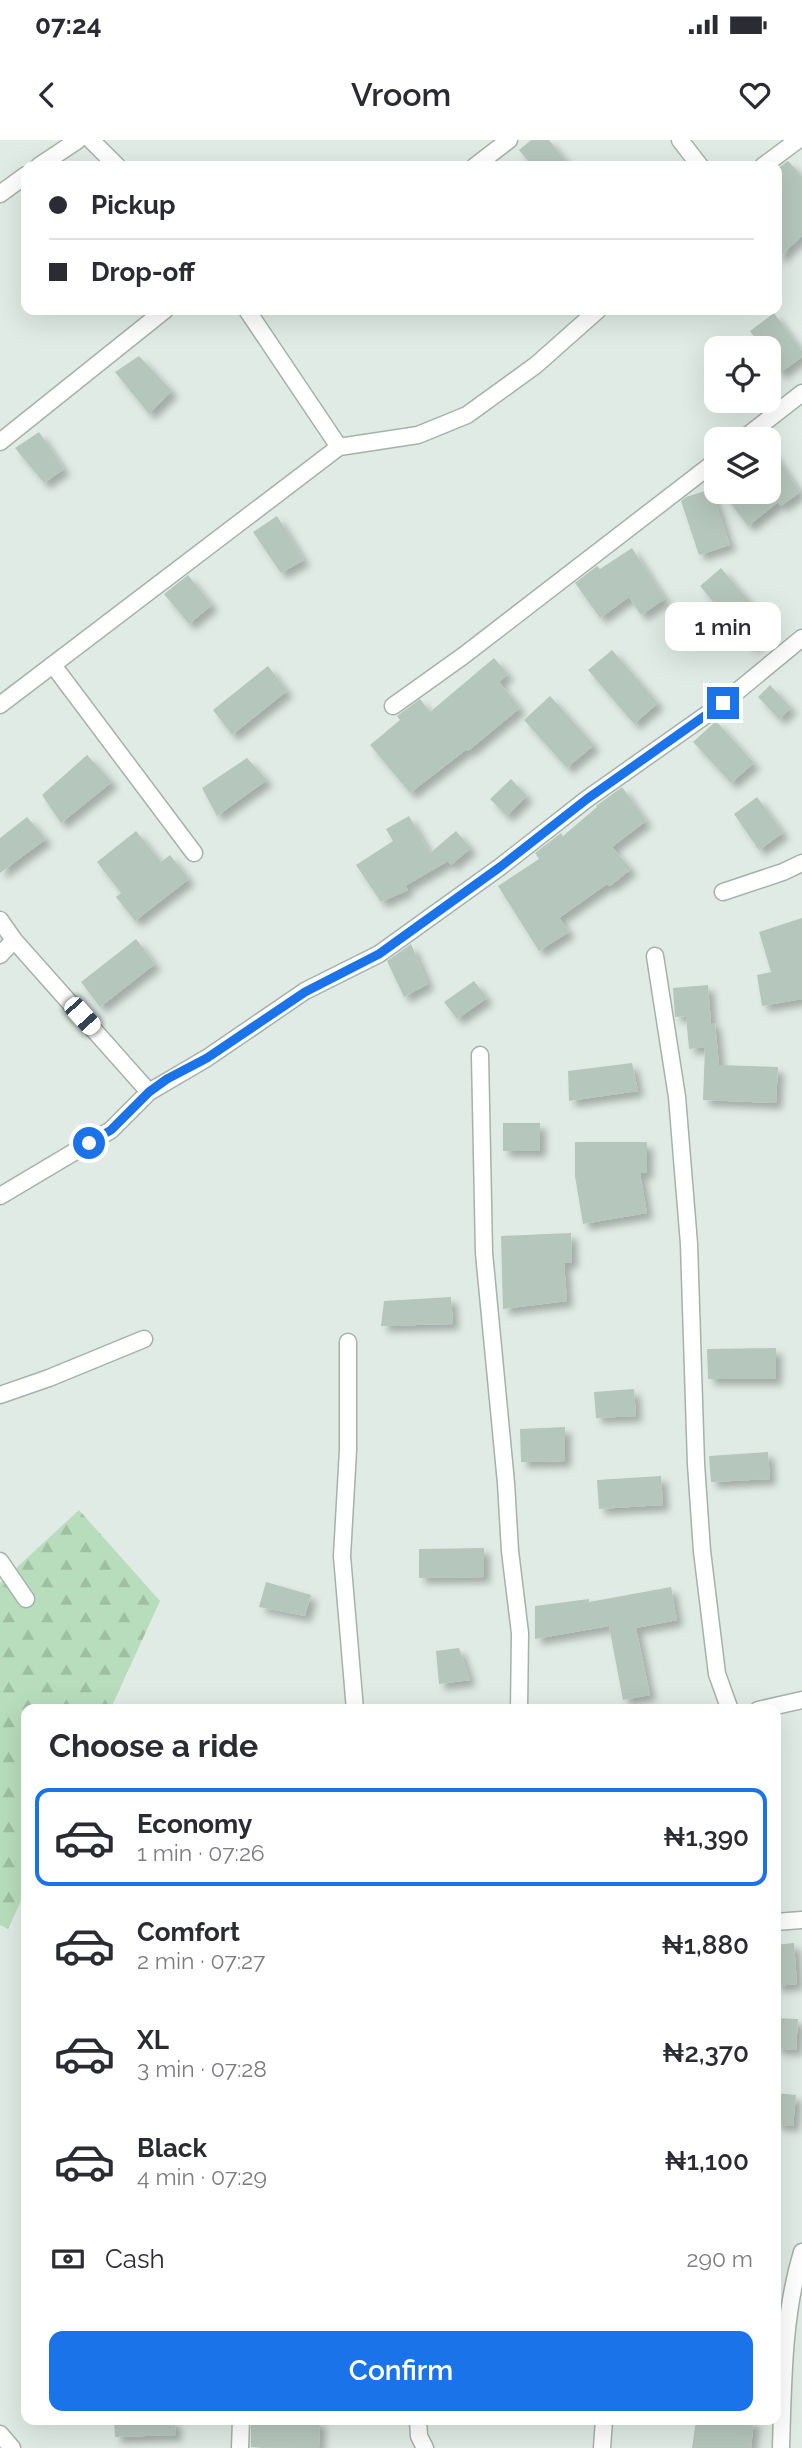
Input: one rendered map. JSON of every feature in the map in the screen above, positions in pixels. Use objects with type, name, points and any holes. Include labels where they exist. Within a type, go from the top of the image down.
[{"type":"street","points":[[46,161],[78,140]]},
{"type":"street","points":[[91,140],[112,161]]},
{"type":"street","points":[[482,161],[509,140]]},
{"type":"street","points":[[680,140],[696,161]]},
{"type":"street","points":[[770,161],[798,140]]},
{"type":"street","points":[[0,194],[21,179]]},
{"type":"street","points":[[0,443],[159,315]]},
{"type":"street","points":[[250,315],[339,447]]},
{"type":"street","points":[[0,705],[339,447],[418,435],[467,415],[536,365],[592,315]]},
{"type":"street","points":[[758,427],[802,393]]},
{"type":"street","points":[[393,706],[463,656],[704,470]]},
{"type":"street","points":[[0,1196],[111,1130],[149,1092],[207,1058],[305,992],[379,954],[500,867],[587,799],[723,703],[802,638]]},
{"type":"street","points":[[53,665],[194,853]]},
{"type":"street","points":[[723,892],[802,863]]},
{"type":"street","points":[[0,920],[14,940],[149,1092]]},
{"type":"street","points":[[0,955],[14,940]]},
{"type":"street","points":[[655,956],[677,1097],[689,1244],[696,1464],[702,1551],[718,1674],[728,1704]]},
{"type":"street","points":[[480,1055],[484,1253],[510,1552],[520,1633],[519,1704]]},
{"type":"street","points":[[0,1395],[144,1339]]},
{"type":"street","points":[[348,1342],[348,1450],[342,1556],[354,1704]]},
{"type":"street","points":[[0,1561],[26,1599]]},
{"type":"street","points":[[781,1705],[802,1700]]},
{"type":"street","points":[[781,1922],[802,1920]]},
{"type":"street","points":[[781,2448],[784,2375],[795,2275],[802,2252]]},
{"type":"street","points":[[240,2448],[241,2425]]},
{"type":"street","points":[[418,2425],[419,2436],[425,2448]]},
{"type":"street","points":[[602,2448],[604,2425]]},
{"type":"street","points":[[0,2435],[12,2448]]},
{"type":"green space","points":[[79,1510],[160,1601],[113,1704],[21,1704],[21,1901],[8,1929],[0,1925],[0,1583]]},
{"type":"building","points":[[531,140],[549,140],[566,161],[528,161],[519,150]]},
{"type":"building","points":[[788,161],[802,176],[802,236],[782,254],[782,165]]},
{"type":"building","points":[[771,315],[775,315],[802,351],[802,357],[781,372],[781,336],[754,336],[750,331]]},
{"type":"building","points":[[139,356],[172,391],[149,414],[115,372]]},
{"type":"building","points":[[39,432],[64,469],[44,483],[15,448]]},
{"type":"building","points":[[781,464],[800,492],[781,506],[780,504]]},
{"type":"building","points":[[704,491],[704,504],[716,504],[730,545],[699,555],[681,501]]},
{"type":"building","points":[[731,504],[776,504],[748,526]]},
{"type":"building","points":[[277,516],[304,560],[281,573],[253,532]]},
{"type":"building","points":[[632,548],[665,599],[641,615],[629,597],[600,618],[575,583],[597,566],[600,569]]},
{"type":"building","points":[[721,568],[773,629],[751,647],[700,586]]},
{"type":"building","points":[[188,575],[212,605],[189,624],[164,594]]},
{"type":"building","points":[[612,650],[658,703],[634,724],[588,670]]},
{"type":"building","points":[[494,658],[508,674],[499,682],[520,708],[468,751],[467,749],[410,793],[370,745],[400,720],[397,716],[420,699],[430,712]]},
{"type":"building","points":[[268,666],[287,691],[232,735],[213,710]]},
{"type":"building","points":[[770,685],[791,708],[779,719],[758,697]]},
{"type":"building","points":[[550,696],[594,745],[567,768],[524,720]]},
{"type":"building","points":[[716,721],[754,763],[731,783],[693,742]]},
{"type":"building","points":[[87,755],[112,782],[61,823],[42,795]]},
{"type":"building","points":[[247,758],[267,780],[217,816],[202,788]]},
{"type":"building","points":[[511,779],[527,796],[507,816],[490,799]]},
{"type":"building","points":[[622,787],[646,821],[612,847],[631,869],[610,886],[607,884],[559,918],[569,932],[539,951],[498,886],[539,859],[535,853],[561,833],[563,836]]},
{"type":"building","points":[[757,797],[783,833],[759,850],[734,814]]},
{"type":"building","points":[[409,816],[430,853],[456,831],[471,848],[451,865],[448,861],[405,886],[408,890],[381,902],[356,865],[393,841],[386,829]]},
{"type":"building","points":[[27,817],[46,839],[0,873],[0,838]]},
{"type":"building","points":[[136,831],[161,862],[170,855],[189,879],[135,921],[116,897],[121,893],[97,862]]},
{"type":"building","points":[[802,918],[802,999],[762,1006],[757,975],[771,972],[759,932]]},
{"type":"building","points":[[136,939],[155,964],[100,1007],[81,982]]},
{"type":"building","points":[[411,944],[428,984],[404,997],[387,961]]},
{"type":"building","points":[[474,981],[487,998],[457,1019],[444,1002]]},
{"type":"building","points":[[708,985],[711,1023],[715,1023],[719,1065],[778,1067],[776,1103],[703,1100],[705,1047],[689,1049],[686,1016],[675,1017],[673,988]]},
{"type":"building","points":[[632,1063],[638,1091],[569,1101],[568,1071]]},
{"type":"building","points":[[503,1123],[540,1123],[540,1151],[503,1151]]},
{"type":"building","points":[[575,1142],[647,1142],[647,1173],[640,1173],[647,1213],[583,1224],[575,1176]]},
{"type":"building","points":[[571,1233],[572,1262],[564,1263],[567,1301],[503,1309],[501,1236]]},
{"type":"building","points":[[451,1297],[453,1324],[381,1326],[384,1301]]},
{"type":"building","points":[[776,1348],[776,1379],[708,1379],[707,1349]]},
{"type":"building","points":[[634,1389],[636,1416],[596,1418],[594,1392]]},
{"type":"building","points":[[565,1427],[565,1461],[521,1462],[520,1429]]},
{"type":"building","points":[[768,1452],[770,1479],[711,1482],[709,1456]]},
{"type":"building","points":[[661,1476],[663,1505],[599,1509],[597,1480]]},
{"type":"building","points":[[484,1548],[484,1577],[419,1578],[419,1549]]},
{"type":"building","points":[[266,1582],[311,1595],[305,1616],[259,1607]]},
{"type":"building","points":[[671,1587],[677,1620],[636,1628],[650,1695],[623,1700],[609,1626],[535,1639],[535,1606],[589,1599],[589,1602]]},
{"type":"building","points":[[459,1648],[470,1680],[439,1684],[436,1651]]},
{"type":"building","points":[[794,1943],[797,1984],[781,1985],[781,1944]]},
{"type":"building","points":[[781,2018],[798,2019],[796,2050],[781,2049]]},
{"type":"building","points":[[781,2094],[796,2095],[793,2126],[781,2125]]},
{"type":"building","points":[[114,2425],[175,2425],[176,2435],[115,2437]]},
{"type":"building","points":[[251,2425],[320,2425],[319,2448],[251,2447]]},
{"type":"building","points":[[695,2425],[753,2425],[751,2448],[692,2448]]},
{"type":"route","points":[[89,1143],[111,1130],[149,1092],[167,1079],[207,1058],[305,992],[379,954],[500,867],[587,799],[723,703]]}]
